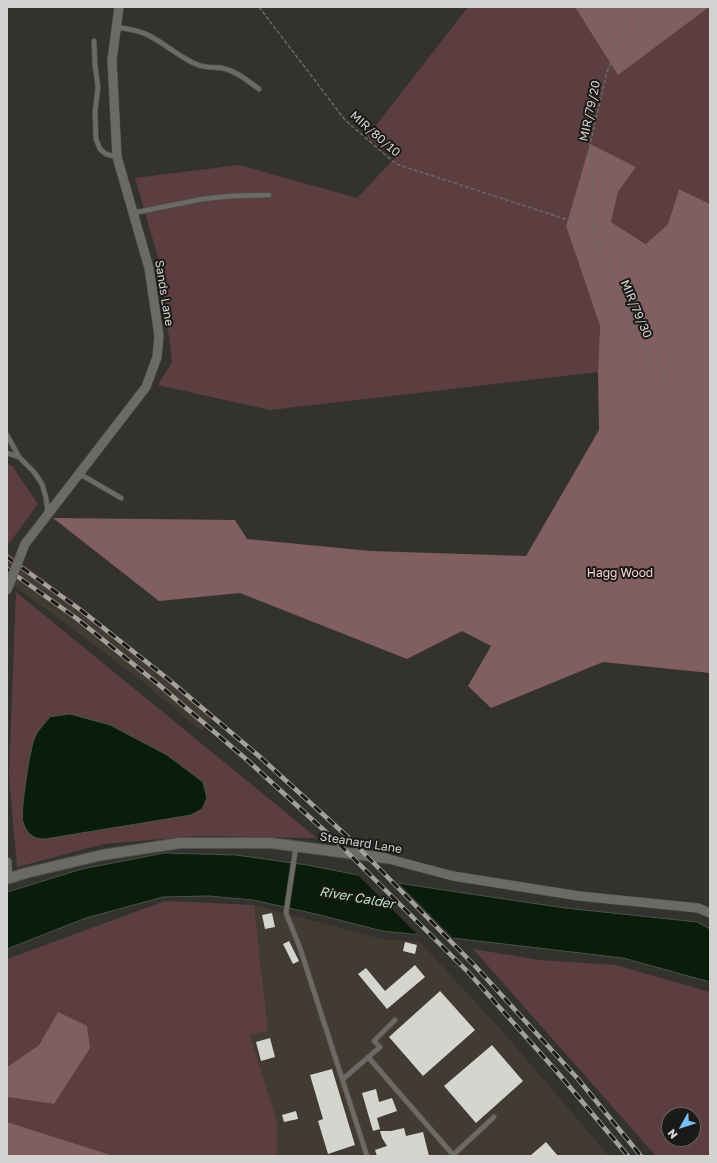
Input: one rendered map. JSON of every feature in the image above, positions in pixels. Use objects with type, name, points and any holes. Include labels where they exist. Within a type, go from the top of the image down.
[{"type":"street","name":"Sands Lane","points":[[7,590],[25,544],[146,387],[157,357],[159,336],[149,268],[117,157],[112,60],[119,7]]},
{"type":"street","name":"Steanard Lane","points":[[8,879],[26,873],[102,855],[180,843],[271,843],[295,850],[385,858],[452,876],[579,896],[698,908],[710,914]]},
{"type":"street","points":[[7,862],[8,879]]},
{"type":"lane","points":[[116,27],[138,31],[148,35],[184,58],[198,65],[220,68],[236,73],[259,89]]},
{"type":"lane","points":[[94,41],[98,87],[96,139],[100,149],[106,154],[117,157]]},
{"type":"lane","points":[[133,213],[203,199],[231,196],[269,195]]},
{"type":"lane","points":[[7,435],[19,457],[34,472],[42,484],[46,498],[48,516]]},
{"type":"lane","points":[[7,453],[19,457]]},
{"type":"lane","points":[[80,474],[121,498]]},
{"type":"lane","points":[[295,850],[286,913],[300,948],[367,1156]]},
{"type":"lane","points":[[342,1079],[380,1047],[374,1041],[395,1020]]},
{"type":"lane","points":[[368,1057],[453,1156],[494,1117]]},
{"type":"path","name":"MIR/80/10","points":[[259,7],[345,120],[396,164],[596,229]]},
{"type":"path","name":"MIR/79/20","points":[[600,247],[596,239],[590,144],[607,72],[633,7]]},
{"type":"path","points":[[595,268],[596,239]]},
{"type":"path","name":"MIR/79/30","points":[[600,247],[641,345],[710,430]]},
{"type":"shaded area","points":[[468,7],[710,7],[710,204],[679,189],[668,224],[647,244],[611,222],[618,192],[636,167],[590,145],[566,226],[600,326],[598,372],[270,410],[158,385],[172,362],[160,264],[135,178],[239,165],[357,198],[395,158],[367,137]]},
{"type":"shaded area","points":[[7,464],[12,466],[38,504],[7,546]]},
{"type":"shaded area","points":[[7,552],[79,605],[215,715],[201,731],[142,681],[7,581]]},
{"type":"shaded area","points":[[16,592],[317,838],[197,836],[104,844],[17,867],[9,776]],"holes":[[[70,714],[110,725],[191,815],[45,839],[36,839],[50,717]]]},
{"type":"shaded area","points":[[165,901],[254,905],[268,1031],[250,1035],[277,1122],[277,1156],[114,1156],[7,1122],[7,1097],[54,1104],[58,1012],[39,1045],[7,1067],[7,959]]},
{"type":"shaded area","points":[[254,905],[382,939],[420,942],[502,1031],[609,1156],[277,1156],[277,1122],[250,1035],[268,1030]]},
{"type":"shaded area","points":[[473,949],[539,960],[615,965],[710,992],[710,1156],[656,1156]]},
{"type":"green space","points":[[575,7],[709,7],[618,75]]},
{"type":"green space","name":"Hagg Wood","points":[[590,144],[636,167],[618,192],[611,222],[646,244],[668,224],[679,189],[710,204],[710,673],[603,662],[491,708],[468,686],[491,646],[462,631],[407,659],[240,593],[159,601],[53,518],[235,520],[247,539],[370,551],[526,556],[599,430],[598,372],[600,326],[566,226]]},
{"type":"green space","points":[[58,1012],[87,1026],[90,1048],[54,1104],[7,1097],[7,1067],[39,1045]]},
{"type":"green space","points":[[7,1122],[114,1156],[7,1156]]},
{"type":"water","points":[[70,714],[110,725],[167,755],[203,782],[207,798],[202,809],[191,815],[45,839],[37,838],[31,835],[23,822],[22,816],[26,780],[33,743],[38,732],[50,717]]},
{"type":"water","name":"River Calder","points":[[165,853],[236,855],[307,865],[404,884],[565,908],[697,922],[710,929],[710,982],[623,958],[382,931],[253,900],[209,896],[163,897],[86,918],[7,949],[7,892],[82,869]]},
{"type":"pier","points":[[355,872],[396,880],[455,940],[420,937]]},
{"type":"building","points":[[272,913],[275,927],[265,929],[262,915]]},
{"type":"building","points":[[289,941],[299,961],[293,964],[283,944]]},
{"type":"building","points":[[405,942],[417,945],[415,954],[403,951]]},
{"type":"building","points":[[415,965],[425,977],[387,1009],[358,974],[366,968],[385,991]]},
{"type":"building","points":[[440,991],[475,1030],[423,1076],[389,1037]]},
{"type":"building","points":[[270,1038],[275,1057],[261,1061],[256,1042]]},
{"type":"building","points":[[492,1045],[523,1081],[476,1123],[444,1086]]},
{"type":"building","points":[[332,1069],[355,1145],[328,1154],[318,1121],[323,1119],[310,1075]]},
{"type":"building","points":[[376,1089],[379,1102],[392,1098],[397,1111],[377,1118],[380,1129],[373,1131],[362,1093]]},
{"type":"building","points":[[296,1111],[298,1119],[284,1122],[282,1115]]},
{"type":"building","points":[[404,1128],[406,1136],[423,1132],[429,1156],[377,1156],[375,1150],[387,1146],[380,1131],[391,1131]]},
{"type":"building","points":[[546,1142],[558,1156],[530,1156]]},
{"type":"railway","points":[[7,557],[82,611],[168,679],[260,757],[350,839],[476,967],[578,1079],[641,1156]]},
{"type":"railway","points":[[7,569],[76,618],[158,684],[246,759],[339,844],[469,973],[558,1073],[628,1156]]}]
